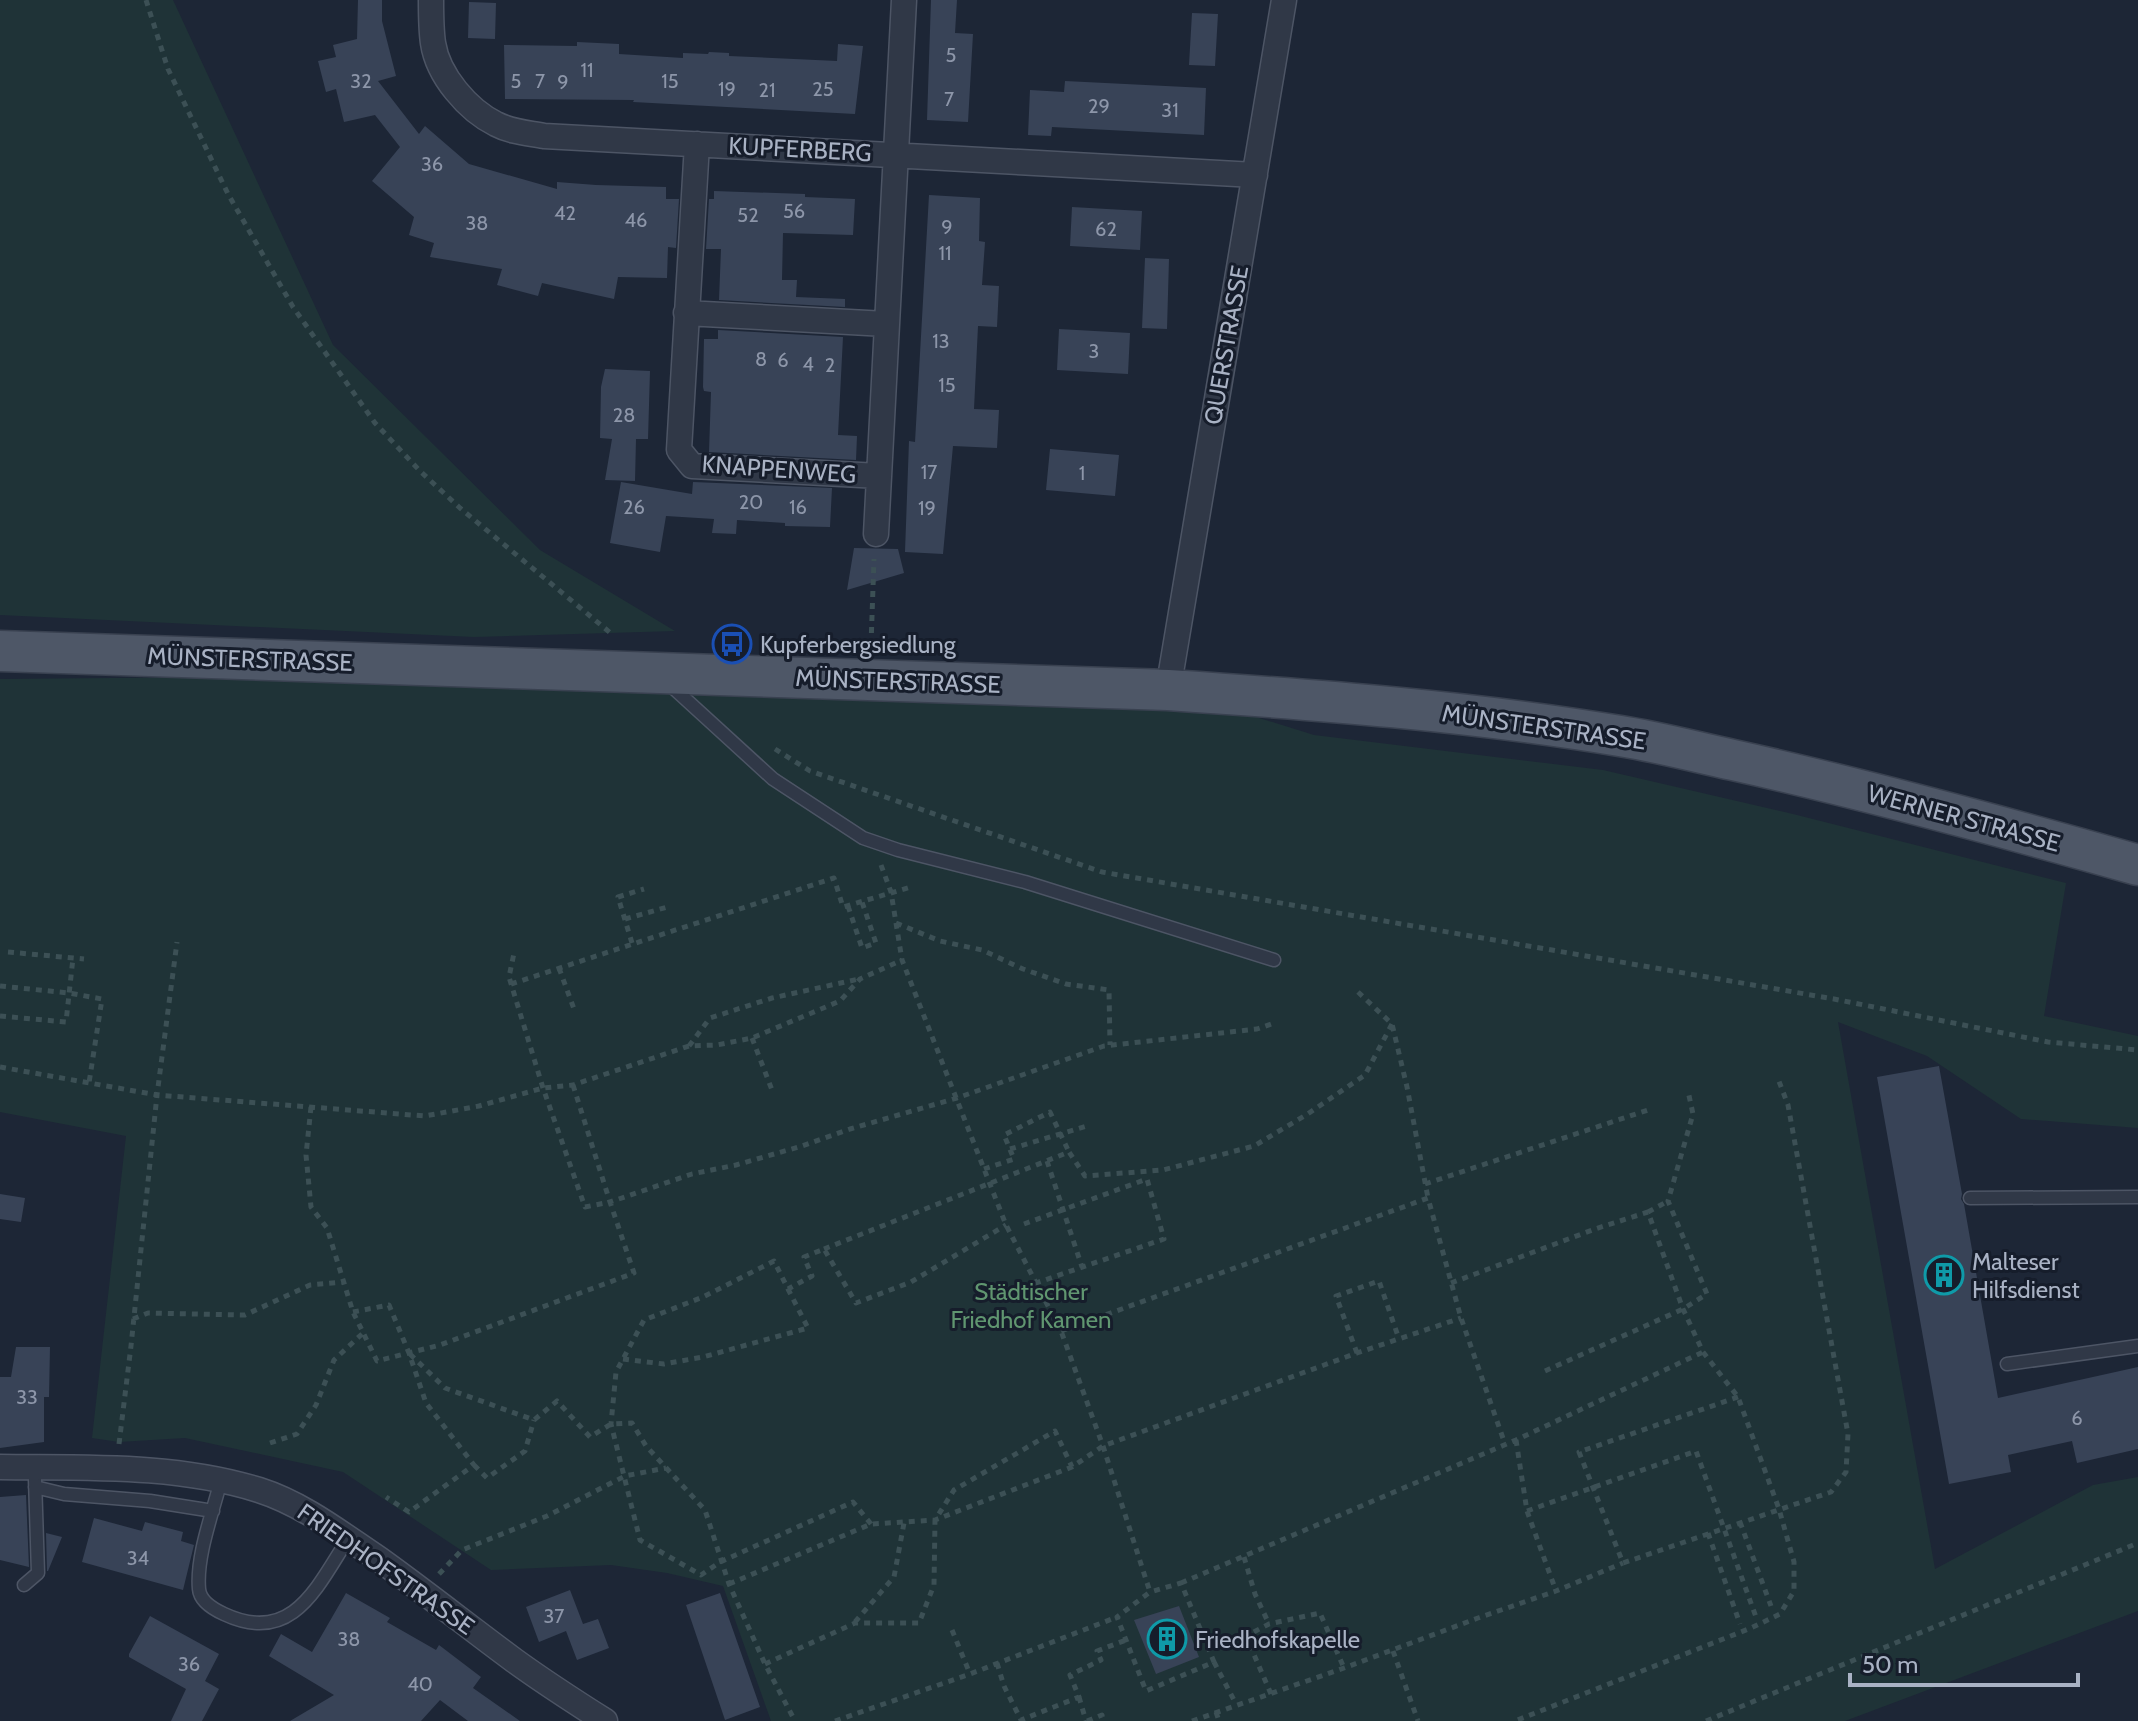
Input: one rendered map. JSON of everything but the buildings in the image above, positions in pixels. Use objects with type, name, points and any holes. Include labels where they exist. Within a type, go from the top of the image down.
[{"type":"main road","name":"MÜNSTERSTRASSE","points":[[0,651],[1168,690],[1315,700],[1464,714],[1623,736],[1789,773]]},
{"type":"main road","name":"WERNER STRASSE","points":[[1789,773],[1933,808],[2138,865]]},
{"type":"street","name":"KUPFERBERG","points":[[431,0],[433,46],[441,67],[475,110],[495,124],[517,132],[544,136],[1255,175]]},
{"type":"street","name":"KNAPPENWEG","points":[[876,534],[904,0]]},
{"type":"street","name":"QUERSTRASSE","points":[[1168,690],[1284,0]]},
{"type":"street","name":"KNAPPENWEG","points":[[697,144],[679,450],[692,466],[879,476]]},
{"type":"street","points":[[686,313],[886,324]]},
{"type":"street","name":"FRIEDHOFSTRASSE","points":[[0,1467],[35,1477],[117,1469],[174,1473],[221,1480],[293,1503],[423,1590],[515,1661],[605,1721]]},
{"type":"lane","points":[[658,674],[773,779],[863,838],[898,850],[1025,882],[1274,960]]},
{"type":"lane","points":[[1970,1198],[2138,1197]]},
{"type":"lane","points":[[2007,1364],[2138,1346]]},
{"type":"lane","points":[[35,1477],[64,1494],[150,1501],[213,1511]]},
{"type":"lane","points":[[24,1585],[38,1573],[35,1477]]},
{"type":"lane","points":[[221,1480],[201,1558],[199,1589],[202,1600],[220,1612],[257,1624],[290,1615],[316,1587],[348,1539]]},
{"type":"path","points":[[146,0],[168,69],[228,194],[293,307],[375,423],[460,508],[658,674]]},
{"type":"path","points":[[872,624],[876,534]]},
{"type":"path","points":[[772,747],[810,771],[1102,872],[1834,999],[2048,1042],[2138,1050]]},
{"type":"path","points":[[863,838],[879,862],[891,893],[902,960],[1006,1225],[1061,1331],[1103,1446],[1150,1592]]},
{"type":"path","points":[[511,984],[834,878],[843,907],[911,887]]},
{"type":"path","points":[[632,943],[618,897],[644,889]]},
{"type":"path","points":[[848,906],[862,948],[876,943],[862,902]]},
{"type":"path","points":[[625,919],[671,906]]},
{"type":"path","points":[[895,923],[940,941],[982,950],[1066,984],[1109,990],[1110,1045]]},
{"type":"path","points":[[117,1469],[157,1095],[177,942]]},
{"type":"path","points":[[8,952],[84,959]]},
{"type":"path","points":[[514,953],[509,977],[543,1088],[585,1207],[610,1202],[692,1174],[802,1146],[957,1098],[1110,1045],[1257,1029],[1274,1023]]},
{"type":"path","points":[[0,1016],[66,1022],[73,958]]},
{"type":"path","points":[[689,1046],[710,1018],[772,998],[860,979],[902,960]]},
{"type":"path","points":[[559,968],[574,1009]]},
{"type":"path","points":[[0,1067],[157,1095],[425,1116],[479,1106],[543,1088],[573,1085],[689,1046],[717,1045],[752,1038],[840,1001],[860,979]]},
{"type":"path","points":[[0,986],[102,999],[89,1083]]},
{"type":"path","points":[[1358,992],[1392,1024],[1428,1198],[1461,1318],[1505,1444]]},
{"type":"path","points":[[984,1169],[1014,1159],[1004,1135],[1050,1112],[1069,1152],[1085,1176],[1163,1170],[1254,1146],[1365,1075],[1392,1024]]},
{"type":"path","points":[[752,1038],[772,1090]]},
{"type":"path","points":[[1192,1721],[1393,1651],[1623,1563],[1831,1492],[1846,1472],[1848,1434],[1788,1105],[1777,1076]]},
{"type":"path","points":[[311,1107],[306,1155],[311,1207],[327,1228],[353,1312],[377,1361],[440,1345],[634,1273],[573,1085]]},
{"type":"path","points":[[1545,1371],[1683,1309],[1707,1294],[1668,1201],[1693,1114],[1688,1091]]},
{"type":"path","points":[[1425,1184],[1651,1109]]},
{"type":"path","points":[[1010,1149],[1087,1126]]},
{"type":"path","points":[[788,1289],[812,1276],[804,1257],[1069,1152]]},
{"type":"path","points":[[1047,1161],[1083,1267]]},
{"type":"path","points":[[1024,1224],[1147,1179],[1164,1239],[1036,1283]]},
{"type":"path","points":[[1061,1331],[1428,1198]]},
{"type":"path","points":[[1451,1283],[1648,1212],[1668,1201]]},
{"type":"path","points":[[1515,1721],[1751,1628],[1780,1614],[1794,1591],[1794,1562],[1779,1509],[1738,1397],[1703,1352],[1683,1309],[1648,1212]]},
{"type":"path","points":[[824,1249],[856,1303],[911,1282],[1006,1225]]},
{"type":"path","points":[[623,1359],[664,1364],[703,1357],[808,1328],[774,1261],[703,1297],[644,1320],[623,1359],[616,1372],[611,1424],[640,1540],[701,1575],[720,1562],[853,1502],[871,1524]]},
{"type":"path","points":[[1357,1353],[1336,1296],[1379,1281],[1399,1339]]},
{"type":"path","points":[[133,1319],[148,1313],[245,1315],[310,1285],[343,1282]]},
{"type":"path","points":[[353,1312],[389,1305],[426,1403],[487,1478],[525,1451],[534,1420],[557,1401],[590,1437],[611,1424],[632,1423],[646,1446],[705,1510],[729,1584],[795,1721]]},
{"type":"path","points":[[729,1584],[871,1524],[935,1520],[1072,1467],[1103,1446],[1461,1318]]},
{"type":"path","points":[[270,1443],[297,1434],[316,1405],[334,1360],[362,1334]]},
{"type":"path","points":[[835,1721],[970,1674],[1117,1617],[1150,1592],[1244,1557],[1516,1440],[1703,1352]]},
{"type":"path","points":[[409,1353],[445,1388],[534,1420]]},
{"type":"path","points":[[1623,1563],[1579,1452],[1738,1397]]},
{"type":"path","points":[[765,1664],[855,1623],[919,1623],[934,1585],[935,1520],[954,1490],[1055,1431],[1072,1467]]},
{"type":"path","points":[[1516,1440],[1527,1511],[1556,1591]]},
{"type":"path","points":[[1527,1511],[1696,1451],[1756,1617]]},
{"type":"path","points":[[386,1497],[409,1512],[474,1465]]},
{"type":"path","points":[[423,1590],[462,1550],[547,1516],[625,1476],[667,1468]]},
{"type":"path","points":[[1740,1522],[1771,1606]]},
{"type":"path","points":[[855,1623],[894,1577],[904,1523]]},
{"type":"path","points":[[1708,1533],[1740,1624]]},
{"type":"path","points":[[1706,1721],[2138,1543]]},
{"type":"path","points":[[1244,1557],[1255,1594],[1269,1624]]},
{"type":"path","points":[[1181,1583],[1214,1662],[1236,1704]]},
{"type":"path","points":[[1271,1694],[1246,1636],[1269,1624],[1320,1613],[1344,1668]]},
{"type":"path","points":[[1117,1617],[1146,1691],[1214,1662]]},
{"type":"path","points":[[952,1630],[970,1674]]},
{"type":"path","points":[[1103,1721],[1102,1715],[1087,1721],[1070,1675],[1101,1660],[1097,1651],[1126,1640]]},
{"type":"path","points":[[1393,1651],[1418,1721]]},
{"type":"path","points":[[997,1663],[1004,1686],[1021,1720],[1079,1697]]},
{"type":"path","points":[[1216,1712],[1219,1721]]},
{"type":"green space","points":[[0,0],[173,0],[333,345],[540,550],[675,631],[474,637],[0,615]]},
{"type":"green space","name":"Städtischer Friedhof Kamen","points":[[480,675],[1185,695],[1314,735],[1603,770],[2066,883],[2044,1016],[2138,1036],[2138,1128],[2021,1119],[1927,1056],[1838,1022],[1935,1569],[2093,1485],[2138,1477],[2138,1611],[1845,1721],[771,1721],[723,1586],[667,1573],[611,1565],[491,1570],[343,1472],[185,1438],[119,1442],[92,1438],[126,1136],[0,1112],[0,679]]},
{"type":"place","name":"Kupferbergsiedlung","points":[[732,644]]},
{"type":"place","name":"Malteser Hilfsdienst","points":[[1944,1275]]},
{"type":"place","name":"Friedhofskapelle","points":[[1167,1639]]}]
